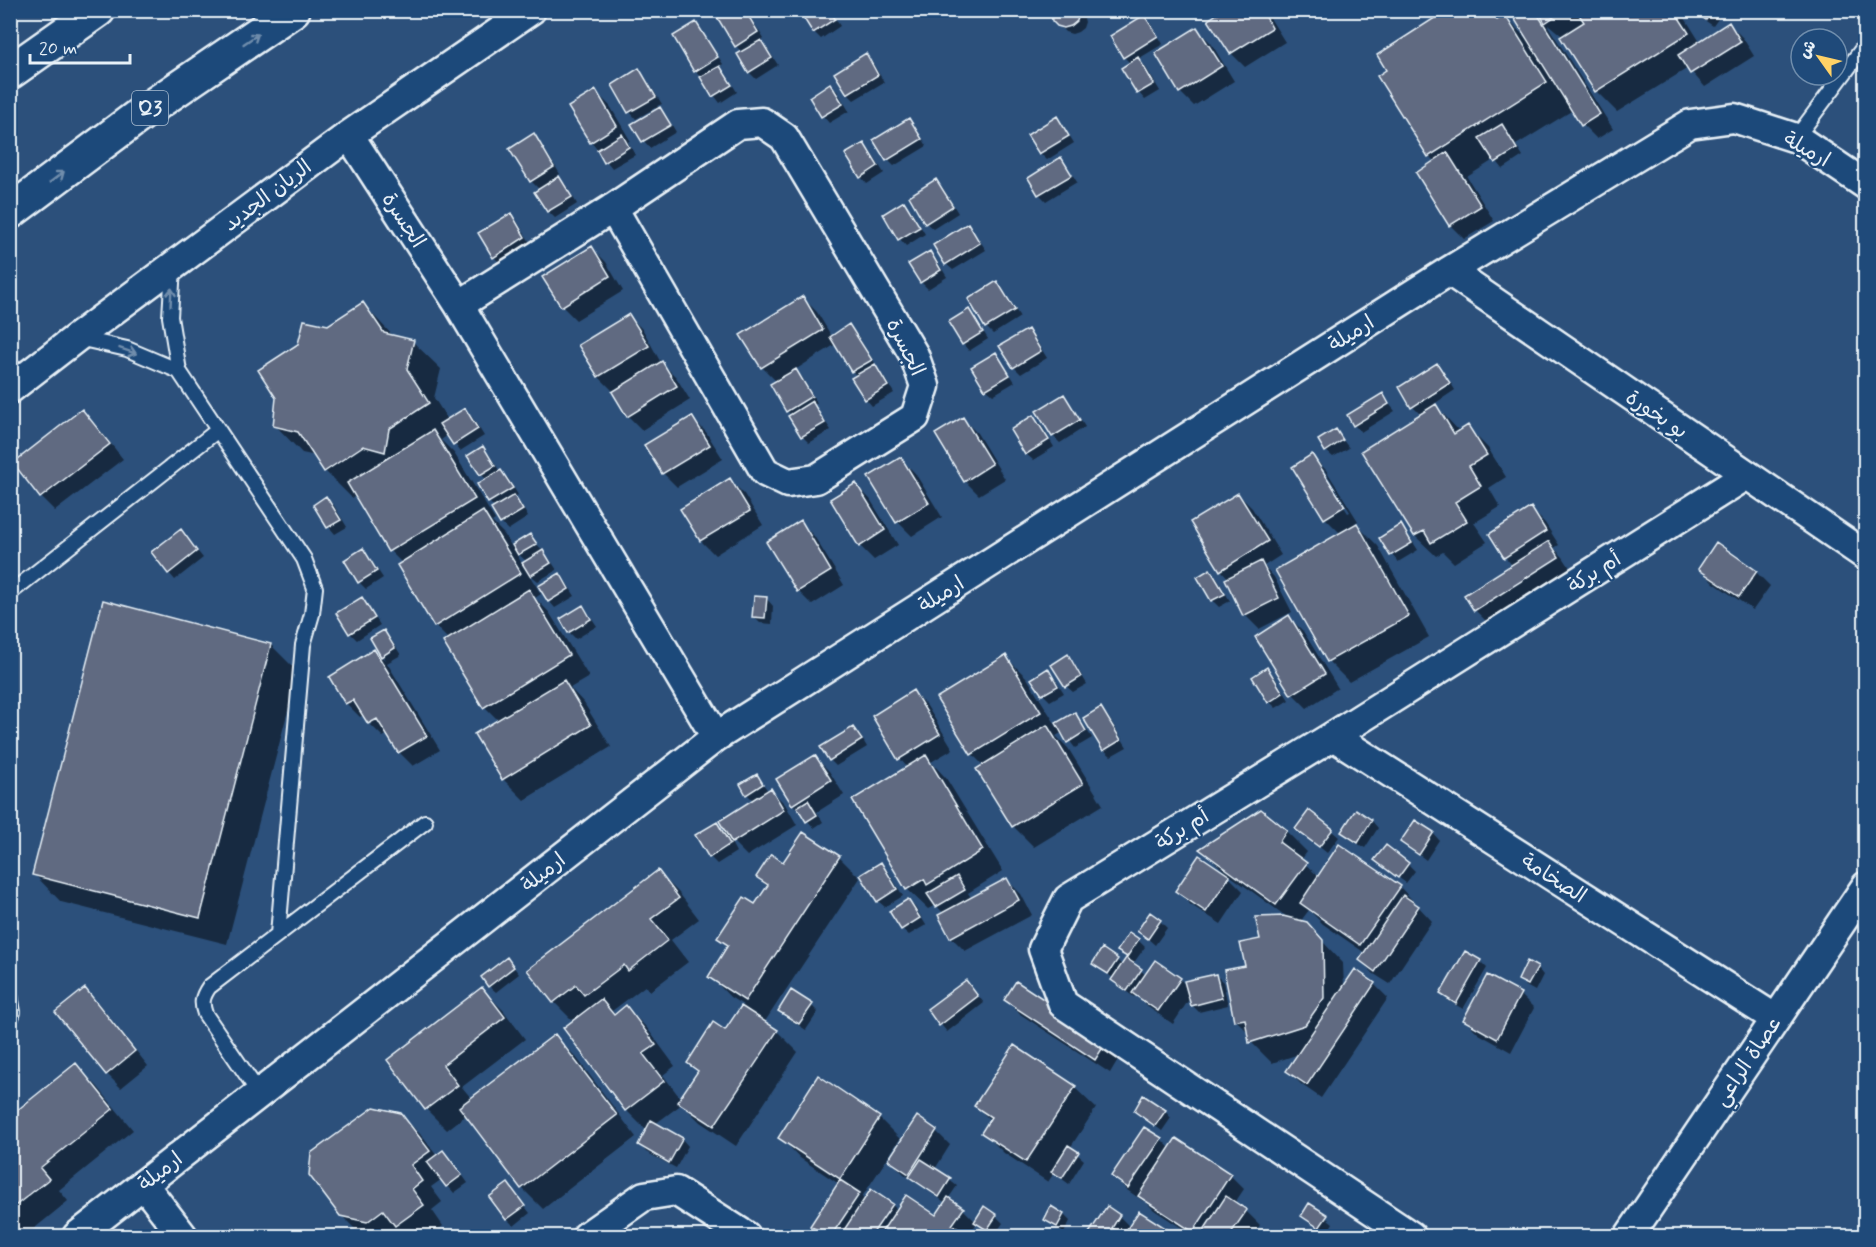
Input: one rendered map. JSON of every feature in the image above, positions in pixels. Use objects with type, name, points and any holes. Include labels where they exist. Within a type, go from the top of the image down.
[{"type":"highway","points":[[10,72],[98,10]]},
{"type":"highway","name":"Q3","points":[[10,212],[145,111],[294,10]]},
{"type":"street","name":"الريان الجديد","points":[[10,389],[349,135],[531,10]]},
{"type":"street","name":"ارميلة","points":[[77,1236],[716,737],[1449,272],[1690,124],[1734,118],[1796,138],[1866,185]]},
{"type":"street","name":"الجسرة","points":[[459,305],[613,208],[738,124],[762,123],[784,137],[914,355],[925,386],[915,417],[816,479],[788,483],[765,472],[613,208]]},
{"type":"street","name":"الجسرة","points":[[349,135],[459,305],[716,737]]},
{"type":"street","name":"بو بخورة","points":[[1449,272],[1866,556]]},
{"type":"street","name":"أم بركة","points":[[1411,1236],[1063,1004],[1043,949],[1068,899],[1333,736],[1747,475]]},
{"type":"street","name":"الصخامة","points":[[1333,736],[1776,1019]]},
{"type":"street","name":"عصاة الراعي","points":[[1629,1236],[1866,886]]},
{"type":"street","points":[[143,1184],[183,1236]]},
{"type":"street","points":[[587,1236],[644,1196],[676,1191],[728,1232]]},
{"type":"lane","points":[[1796,138],[1866,44]]},
{"type":"lane","points":[[173,265],[170,317],[178,371],[304,559],[315,588],[312,614],[303,645],[278,934]]},
{"type":"lane","points":[[76,338],[126,350],[178,371]]},
{"type":"lane","points":[[10,593],[218,430]]},
{"type":"lane","points":[[259,1093],[205,1014],[201,1004],[203,995],[209,987],[425,822]]},
{"type":"lane","points":[[10,995],[13,1012],[10,1020]]},
{"type":"building","points":[[728,10],[745,10],[758,32],[735,47],[717,17]]},
{"type":"building","points":[[815,10],[830,10],[835,19],[813,33],[803,17]]},
{"type":"building","points":[[1051,10],[1078,10],[1079,14],[1077,21],[1064,28],[1052,21]]},
{"type":"building","points":[[1223,10],[1262,10],[1272,28],[1230,54],[1208,20]]},
{"type":"building","points":[[1447,10],[1490,10],[1497,20],[1505,15],[1547,82],[1428,157],[1377,76],[1386,70],[1377,55]]},
{"type":"building","points":[[1509,10],[1535,10],[1600,114],[1581,126]]},
{"type":"building","points":[[1538,10],[1564,10],[1545,23]]},
{"type":"building","points":[[1576,10],[1674,10],[1689,33],[1595,92],[1560,37],[1584,22]]},
{"type":"building","points":[[1691,10],[1713,10],[1706,20]]},
{"type":"building","points":[[1144,15],[1158,36],[1123,58],[1110,36]]},
{"type":"building","points":[[696,22],[718,57],[694,72],[673,36]]},
{"type":"building","points":[[1729,22],[1741,42],[1690,74],[1678,55]]},
{"type":"building","points":[[1197,27],[1222,66],[1179,93],[1155,53]]},
{"type":"building","points":[[761,40],[772,58],[748,73],[737,54]]},
{"type":"building","points":[[866,53],[878,75],[847,94],[834,73]]},
{"type":"building","points":[[1138,57],[1154,84],[1137,94],[1121,68]]},
{"type":"building","points":[[720,66],[732,85],[712,97],[700,77]]},
{"type":"building","points":[[639,68],[656,97],[628,113],[612,85]]},
{"type":"building","points":[[830,83],[843,104],[821,117],[809,97]]},
{"type":"building","points":[[596,90],[617,126],[590,143],[568,107]]},
{"type":"building","points":[[660,107],[671,125],[642,142],[631,124]]},
{"type":"building","points":[[1057,116],[1069,136],[1039,154],[1027,135]]},
{"type":"building","points":[[909,118],[922,139],[886,161],[873,140]]},
{"type":"building","points":[[1502,124],[1517,149],[1495,163],[1479,138]]},
{"type":"building","points":[[534,133],[554,167],[530,182],[509,149]]},
{"type":"building","points":[[622,134],[629,147],[604,163],[597,150]]},
{"type":"building","points":[[864,143],[878,166],[860,178],[845,154]]},
{"type":"building","points":[[1447,152],[1481,206],[1449,226],[1416,173]]},
{"type":"building","points":[[1061,157],[1072,175],[1038,195],[1028,178]]},
{"type":"building","points":[[559,176],[572,197],[547,212],[534,192]]},
{"type":"building","points":[[936,179],[953,206],[925,224],[909,196]]},
{"type":"building","points":[[904,201],[920,227],[898,240],[883,214]]},
{"type":"building","points":[[511,213],[525,237],[493,258],[478,233]]},
{"type":"building","points":[[968,223],[980,243],[945,265],[933,245]]},
{"type":"building","points":[[592,246],[610,276],[561,307],[542,277]]},
{"type":"building","points":[[930,251],[941,270],[920,283],[908,264]]},
{"type":"building","points":[[997,281],[1015,310],[985,328],[968,299]]},
{"type":"building","points":[[803,296],[823,330],[761,368],[740,335]]},
{"type":"building","points":[[363,302],[384,333],[414,340],[407,369],[429,403],[389,429],[385,452],[363,446],[324,472],[298,432],[273,426],[276,398],[258,370],[298,344],[304,320],[328,325]]},
{"type":"building","points":[[969,309],[983,332],[962,345],[948,322]]},
{"type":"building","points":[[629,314],[649,346],[598,377],[578,345]]},
{"type":"building","points":[[849,324],[872,360],[851,372],[830,337]]},
{"type":"building","points":[[1028,329],[1041,351],[1013,368],[999,346]]},
{"type":"building","points":[[996,352],[1010,375],[985,390],[971,367]]},
{"type":"building","points":[[662,361],[677,386],[627,417],[612,392]]},
{"type":"building","points":[[1437,363],[1450,383],[1411,408],[1399,387]]},
{"type":"building","points":[[875,364],[888,386],[865,400],[851,378]]},
{"type":"building","points":[[796,369],[812,396],[786,412],[770,384]]},
{"type":"building","points":[[1383,393],[1389,404],[1353,426],[1347,415]]},
{"type":"building","points":[[1064,394],[1080,420],[1052,437],[1036,411]]},
{"type":"building","points":[[812,401],[825,423],[801,437],[788,416]]},
{"type":"building","points":[[1436,404],[1454,434],[1468,425],[1487,455],[1469,466],[1481,486],[1455,502],[1467,521],[1431,543],[1424,531],[1414,536],[1361,451]]},
{"type":"building","points":[[465,408],[478,429],[453,445],[439,424]]},
{"type":"building","points":[[82,409],[110,444],[40,498],[13,463]]},
{"type":"building","points":[[1033,415],[1049,440],[1025,455],[1010,430]]},
{"type":"building","points":[[692,416],[710,445],[662,474],[644,445]]},
{"type":"building","points":[[963,417],[992,464],[964,482],[935,434]]},
{"type":"building","points":[[1336,429],[1343,440],[1325,452],[1318,440]]},
{"type":"building","points":[[433,430],[475,499],[388,552],[347,483]]},
{"type":"building","points":[[483,446],[495,466],[480,475],[467,456]]},
{"type":"building","points":[[1312,454],[1345,506],[1324,519],[1292,467]]},
{"type":"building","points":[[901,457],[929,503],[896,523],[868,477]]},
{"type":"building","points":[[501,470],[513,488],[488,503],[477,484]]},
{"type":"building","points":[[730,478],[750,511],[700,541],[680,509]]},
{"type":"building","points":[[856,483],[885,530],[859,547],[830,499]]},
{"type":"building","points":[[1238,493],[1268,541],[1220,571],[1190,522]]},
{"type":"building","points":[[514,495],[523,510],[500,524],[491,509]]},
{"type":"building","points":[[326,496],[341,520],[327,528],[313,505]]},
{"type":"building","points":[[1531,507],[1546,531],[1504,558],[1489,534]]},
{"type":"building","points":[[483,511],[521,573],[434,627],[397,565]]},
{"type":"building","points":[[801,520],[831,571],[797,592],[766,542]]},
{"type":"building","points":[[1357,523],[1409,616],[1327,662],[1275,570]]},
{"type":"building","points":[[1401,524],[1412,543],[1390,556],[1379,538]]},
{"type":"building","points":[[181,529],[197,551],[168,574],[151,552]]},
{"type":"building","points":[[530,534],[537,544],[518,555],[512,545]]},
{"type":"building","points":[[1549,541],[1559,557],[1474,611],[1464,595]]},
{"type":"building","points":[[1716,542],[1757,571],[1739,597],[1698,569]]},
{"type":"building","points":[[363,548],[377,571],[358,583],[344,560]]},
{"type":"building","points":[[543,550],[551,563],[530,576],[522,563]]},
{"type":"building","points":[[1261,561],[1279,598],[1243,616],[1225,579]]},
{"type":"building","points":[[1210,569],[1225,594],[1211,601],[1197,577]]},
{"type":"building","points":[[560,573],[569,589],[548,602],[538,586]]},
{"type":"building","points":[[529,589],[569,655],[483,708],[443,642]]},
{"type":"building","points":[[754,596],[767,597],[765,618],[752,617]]},
{"type":"building","points":[[362,597],[375,618],[349,634],[336,613]]},
{"type":"building","points":[[103,600],[271,644],[200,918],[32,875]]},
{"type":"building","points":[[583,605],[591,619],[568,633],[560,619]]},
{"type":"building","points":[[1289,615],[1325,674],[1291,695],[1255,637]]},
{"type":"building","points":[[384,630],[395,648],[381,657],[370,638]]},
{"type":"building","points":[[374,649],[427,736],[398,753],[377,719],[368,724],[353,700],[345,704],[329,677]]},
{"type":"building","points":[[1068,654],[1081,677],[1065,687],[1051,665]]},
{"type":"building","points":[[1006,655],[1041,712],[971,755],[936,698]]},
{"type":"building","points":[[1267,667],[1283,693],[1268,703],[1252,677]]},
{"type":"building","points":[[1048,668],[1058,686],[1042,695],[1031,679]]},
{"type":"building","points":[[564,680],[591,725],[502,780],[474,734]]},
{"type":"building","points":[[913,690],[940,734],[898,760],[872,716]]},
{"type":"building","points":[[1101,707],[1121,740],[1103,751],[1083,718]]},
{"type":"building","points":[[1075,712],[1086,731],[1067,743],[1056,723]]},
{"type":"building","points":[[1047,725],[1083,784],[1012,827],[976,769]]},
{"type":"building","points":[[853,727],[862,740],[829,761],[820,747]]},
{"type":"building","points":[[815,755],[831,780],[792,805],[776,779]]},
{"type":"building","points":[[926,755],[983,850],[927,885],[924,879],[906,890],[852,800]]},
{"type":"building","points":[[757,774],[763,784],[746,795],[740,784]]},
{"type":"building","points":[[771,788],[784,810],[732,843],[719,821]]},
{"type":"building","points":[[808,800],[817,815],[806,822],[797,807]]},
{"type":"building","points":[[1261,809],[1287,830],[1279,842],[1307,863],[1276,905],[1199,849]]},
{"type":"building","points":[[1356,809],[1372,820],[1358,843],[1341,832]]},
{"type":"building","points":[[1309,810],[1333,829],[1319,847],[1295,829]]},
{"type":"building","points":[[1415,820],[1434,832],[1419,855],[1400,842]]},
{"type":"building","points":[[717,822],[730,844],[709,858],[695,835]]},
{"type":"building","points":[[803,832],[840,856],[745,1001],[708,977],[728,945],[717,938],[744,897],[755,904],[768,885],[756,877],[771,854],[783,862]]},
{"type":"building","points":[[1339,844],[1401,886],[1360,945],[1300,903]]},
{"type":"building","points":[[1386,845],[1409,863],[1398,878],[1374,860]]},
{"type":"building","points":[[1199,855],[1230,876],[1206,912],[1175,891]]},
{"type":"building","points":[[881,862],[897,889],[877,902],[860,875]]},
{"type":"building","points":[[658,870],[679,898],[651,919],[668,940],[628,971],[624,965],[584,995],[576,985],[553,1003],[527,970]]},
{"type":"building","points":[[957,876],[965,890],[936,907],[927,894]]},
{"type":"building","points":[[1007,878],[1019,900],[950,938],[938,915]]},
{"type":"building","points":[[1403,895],[1419,906],[1375,972],[1359,960]]},
{"type":"building","points":[[908,899],[920,918],[901,930],[889,911]]},
{"type":"building","points":[[1150,912],[1161,920],[1148,939],[1137,931]]},
{"type":"building","points":[[1283,916],[1307,922],[1323,940],[1324,998],[1305,1025],[1249,1043],[1245,1019],[1234,1021],[1224,970],[1245,966],[1240,943],[1260,939],[1255,917]]},
{"type":"building","points":[[1129,932],[1139,939],[1127,957],[1117,951]]},
{"type":"building","points":[[1102,948],[1118,959],[1108,974],[1092,964]]},
{"type":"building","points":[[1465,951],[1481,960],[1456,1004],[1440,994]]},
{"type":"building","points":[[507,957],[514,967],[488,987],[481,977]]},
{"type":"building","points":[[1126,958],[1142,969],[1127,991],[1111,980]]},
{"type":"building","points":[[1155,960],[1181,978],[1158,1011],[1132,993]]},
{"type":"building","points":[[1527,961],[1538,967],[1528,985],[1518,980]]},
{"type":"building","points":[[1355,969],[1375,983],[1307,1085],[1286,1071]]},
{"type":"building","points":[[1216,974],[1222,998],[1191,1006],[1184,981]]},
{"type":"building","points":[[1487,975],[1521,993],[1497,1039],[1463,1020]]},
{"type":"building","points":[[966,980],[978,996],[939,1026],[927,1009]]},
{"type":"building","points":[[1016,981],[1107,1041],[1095,1060],[1004,1000]]},
{"type":"building","points":[[482,987],[505,1017],[443,1065],[458,1085],[425,1110],[387,1060]]},
{"type":"building","points":[[85,988],[135,1051],[106,1075],[55,1012]]},
{"type":"building","points":[[791,990],[813,1004],[799,1024],[778,1011]]},
{"type":"building","points":[[601,999],[614,1015],[626,1005],[656,1045],[643,1054],[664,1081],[625,1111],[563,1028]]},
{"type":"building","points":[[741,1006],[778,1030],[714,1126],[677,1102],[698,1071],[687,1063],[713,1022],[725,1030]]},
{"type":"building","points":[[555,1034],[617,1115],[521,1189],[459,1107]]},
{"type":"building","points":[[1014,1045],[1076,1086],[1026,1162],[981,1133],[991,1117],[974,1106]]},
{"type":"building","points":[[76,1063],[113,1109],[40,1168],[49,1179],[10,1210],[10,1116]]},
{"type":"building","points":[[818,1075],[880,1117],[840,1179],[778,1138]]},
{"type":"building","points":[[1143,1095],[1166,1110],[1155,1126],[1134,1111]]},
{"type":"building","points":[[374,1107],[401,1113],[430,1151],[411,1165],[422,1181],[412,1189],[424,1205],[395,1226],[383,1210],[367,1222],[340,1216],[309,1175],[311,1153]]},
{"type":"building","points":[[917,1116],[937,1130],[909,1174],[888,1160]]},
{"type":"building","points":[[651,1120],[683,1138],[669,1163],[638,1145]]},
{"type":"building","points":[[1144,1127],[1162,1138],[1128,1188],[1111,1176]]},
{"type":"building","points":[[1176,1138],[1231,1174],[1193,1232],[1138,1196]]},
{"type":"building","points":[[1068,1145],[1079,1152],[1062,1178],[1051,1172]]},
{"type":"building","points":[[443,1150],[462,1175],[446,1187],[427,1162]]},
{"type":"building","points":[[921,1159],[951,1178],[939,1197],[909,1177]]},
{"type":"building","points":[[840,1180],[860,1193],[831,1236],[827,1236],[810,1226]]},
{"type":"building","points":[[508,1183],[525,1206],[506,1220],[489,1197]]},
{"type":"building","points":[[871,1189],[893,1204],[871,1236],[840,1236]]},
{"type":"building","points":[[906,1195],[936,1215],[948,1197],[964,1208],[952,1225],[970,1236],[879,1236]]},
{"type":"building","points":[[1226,1196],[1247,1210],[1229,1236],[1200,1236]]},
{"type":"building","points":[[1309,1203],[1328,1215],[1319,1228],[1301,1216]]},
{"type":"building","points":[[984,1206],[997,1215],[987,1230],[974,1222]]},
{"type":"building","points":[[1051,1206],[1064,1214],[1057,1227],[1044,1220]]},
{"type":"building","points":[[1107,1206],[1120,1215],[1112,1228],[1123,1235],[1139,1211],[1178,1236],[1087,1236]]}]
